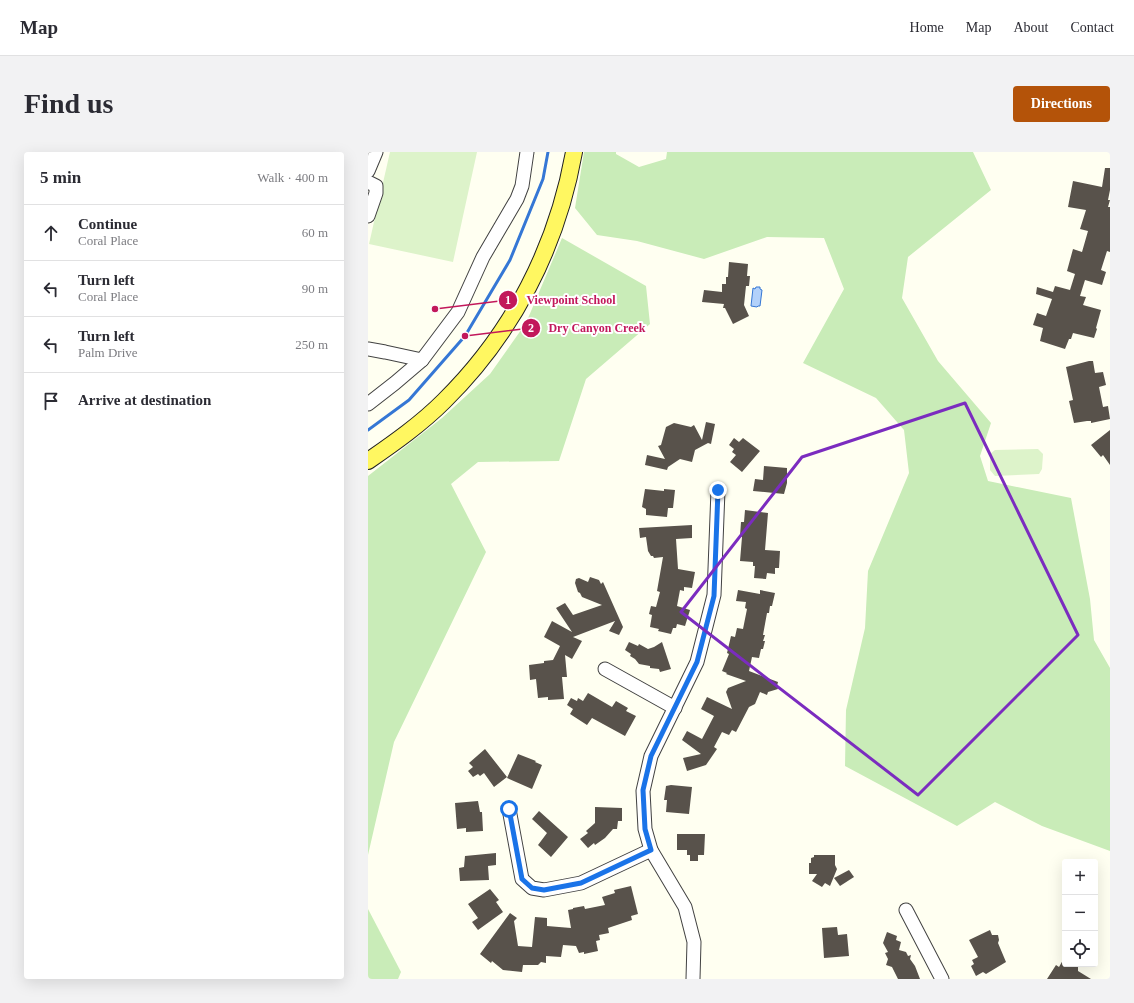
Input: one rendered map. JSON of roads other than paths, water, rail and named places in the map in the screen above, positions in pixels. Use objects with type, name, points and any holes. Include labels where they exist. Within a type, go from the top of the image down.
[{"type":"main road","points":[[368,461],[400,438],[443,402],[473,370],[501,333],[518,306],[550,242],[562,207],[574,152]]},
{"type":"street","points":[[368,171],[376,152]]},
{"type":"street","points":[[368,404],[422,360],[458,312],[483,257],[517,199],[522,186],[527,152]]},
{"type":"street","points":[[368,182],[376,186],[376,193],[368,216]]},
{"type":"street","points":[[368,349],[422,360]]},
{"type":"street","points":[[693,979],[694,942],[685,907],[651,850],[645,829],[643,790],[651,756],[697,662],[714,596],[718,490]]},
{"type":"street","points":[[605,669],[675,708]]},
{"type":"street","points":[[509,809],[522,879],[532,888],[544,890],[581,883],[651,850]]},
{"type":"street","points":[[906,910],[942,979]]},
{"type":"water","points":[[756,287],[760,287],[762,290],[760,306],[757,307],[751,306],[753,288],[755,289]]},
{"type":"waterway","points":[[368,430],[409,400],[465,336],[510,260],[543,179],[548,152]]},
{"type":"place","name":"Viewpoint School","points":[[435,309]]},
{"type":"place","name":"Dry Canyon Creek","points":[[465,336]]}]
